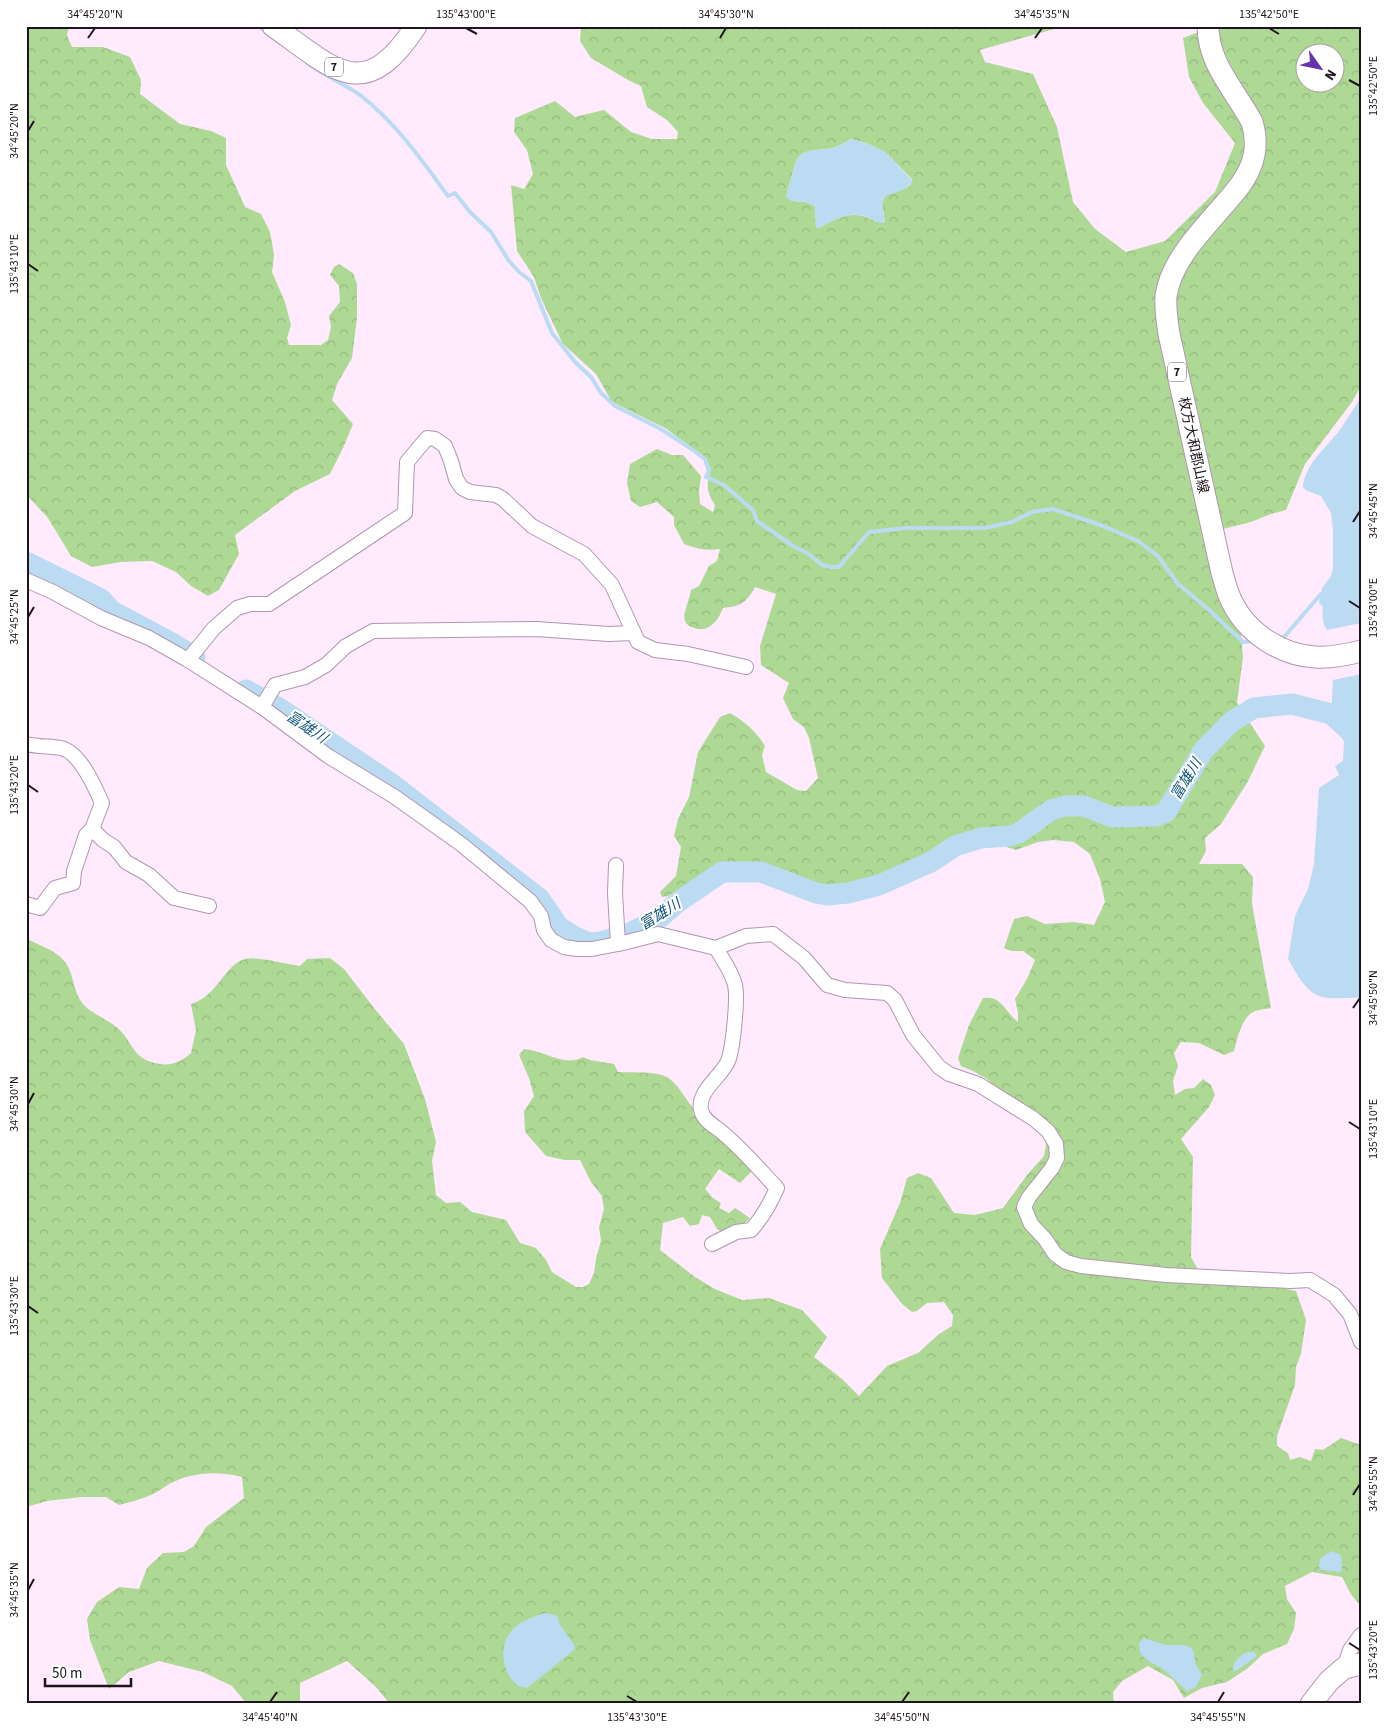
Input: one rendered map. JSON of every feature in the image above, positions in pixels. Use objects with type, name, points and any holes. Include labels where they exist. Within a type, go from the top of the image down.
[{"type":"main road","name":"7","points":[[273,26],[325,63],[339,70],[358,74],[377,69],[388,61],[402,46],[416,26]]},
{"type":"main road","name":"枚方大和郡山線","points":[[1208,26],[1211,48],[1218,68],[1252,122],[1256,153],[1249,173],[1183,255],[1170,279],[1166,295],[1166,310],[1169,334],[1222,572],[1231,601],[1240,616],[1251,628],[1270,643],[1298,654],[1316,657],[1341,656],[1361,651]]},
{"type":"main road","points":[[1311,1704],[1329,1681],[1352,1666]]},
{"type":"street","points":[[188,660],[214,628],[237,608],[250,604],[269,604],[405,512],[407,462],[427,438],[435,439],[445,446],[456,479],[462,488],[470,492],[496,495],[503,499],[532,526],[584,554],[612,585],[638,642],[655,650],[688,654],[746,667]]},
{"type":"street","points":[[26,580],[102,618],[149,638],[266,701],[328,756],[377,785],[461,844],[530,901],[541,916],[544,930],[551,940],[564,947],[592,949],[658,934],[716,948],[746,936],[773,934],[804,958],[827,985],[845,990],[887,993],[895,1000],[913,1035],[939,1067],[949,1074],[978,1084],[1034,1119],[1048,1131],[1056,1144],[1057,1158],[1052,1168],[1029,1197],[1024,1208],[1031,1224],[1045,1239],[1055,1254],[1066,1262],[1081,1266],[1166,1275],[1290,1281],[1310,1280],[1334,1295],[1350,1314],[1361,1342]]},
{"type":"street","points":[[266,701],[276,685],[305,678],[326,665],[346,646],[373,631],[536,629],[609,634],[634,633]]},
{"type":"street","points":[[26,744],[64,749],[74,755],[89,776],[102,803],[92,829],[86,835],[83,842],[74,870],[73,883],[55,888],[40,908],[26,904]]},
{"type":"street","points":[[92,829],[103,840],[114,847],[126,862],[149,875],[174,898],[209,906]]},
{"type":"street","points":[[616,865],[615,892],[618,944]]},
{"type":"street","points":[[712,1244],[736,1232],[752,1230],[769,1207],[777,1188],[746,1153],[707,1122],[701,1110],[701,1102],[706,1089],[728,1061],[735,1007],[736,986],[716,948]]},
{"type":"street","points":[[1352,1666],[1350,1650],[1361,1635]]},
{"type":"green space","points":[[26,26],[69,26],[67,35],[72,47],[103,47],[130,57],[141,80],[140,94],[180,124],[211,131],[226,138],[226,165],[245,207],[261,214],[270,232],[274,255],[272,272],[285,302],[291,325],[287,338],[289,345],[321,345],[328,340],[331,327],[329,316],[340,302],[339,286],[330,275],[334,267],[339,264],[353,273],[357,284],[357,318],[352,358],[337,384],[332,400],[353,424],[343,448],[330,474],[295,491],[235,535],[239,554],[219,590],[208,596],[191,586],[176,572],[152,561],[121,562],[92,567],[71,556],[48,518],[26,494],[26,341],[28,335],[26,331]]},
{"type":"green space","points":[[581,26],[1065,26],[980,50],[985,62],[1033,74],[1057,127],[1073,202],[1095,229],[1126,252],[1165,241],[1215,192],[1235,143],[1203,103],[1189,77],[1183,38],[1201,31],[1201,26],[1361,26],[1361,386],[1352,402],[1305,464],[1286,510],[1219,530],[1220,601],[1241,634],[1243,657],[1237,703],[1265,746],[1247,783],[1221,824],[1205,838],[1206,851],[1199,864],[1242,864],[1253,877],[1252,904],[1271,1008],[1256,1011],[1248,1016],[1241,1028],[1234,1051],[1224,1055],[1199,1043],[1181,1042],[1174,1053],[1178,1066],[1173,1081],[1175,1095],[1185,1089],[1194,1088],[1203,1079],[1211,1085],[1215,1095],[1209,1107],[1181,1139],[1193,1157],[1191,1257],[1206,1284],[1266,1285],[1296,1291],[1306,1320],[1301,1354],[1296,1367],[1295,1385],[1277,1436],[1277,1446],[1288,1453],[1290,1460],[1300,1457],[1311,1461],[1315,1449],[1323,1450],[1341,1438],[1361,1445],[1361,1605],[1352,1596],[1342,1577],[1312,1572],[1285,1586],[1287,1599],[1296,1613],[1294,1629],[1287,1644],[1263,1654],[1248,1668],[1227,1682],[1202,1688],[1184,1698],[1173,1680],[1148,1666],[1122,1681],[1113,1692],[1114,1704],[390,1704],[375,1686],[347,1661],[300,1683],[300,1701],[298,1704],[247,1704],[232,1686],[203,1672],[159,1661],[129,1672],[109,1689],[90,1640],[87,1619],[97,1602],[119,1587],[139,1589],[147,1568],[163,1553],[184,1552],[194,1546],[206,1527],[244,1498],[242,1477],[215,1473],[198,1474],[173,1482],[149,1496],[119,1505],[106,1497],[82,1497],[47,1501],[26,1507],[26,938],[52,951],[61,958],[70,970],[75,989],[82,1003],[121,1032],[137,1054],[150,1062],[160,1064],[177,1062],[191,1053],[196,1030],[191,1004],[208,995],[237,963],[250,958],[300,966],[307,959],[330,958],[344,969],[404,1044],[425,1099],[436,1142],[432,1161],[436,1195],[446,1203],[460,1202],[472,1212],[506,1220],[520,1243],[536,1248],[546,1260],[552,1272],[576,1287],[583,1287],[589,1284],[594,1273],[601,1240],[599,1227],[604,1209],[602,1196],[591,1182],[580,1160],[565,1160],[546,1156],[525,1132],[524,1111],[534,1096],[519,1055],[524,1049],[561,1060],[569,1061],[583,1057],[614,1064],[618,1072],[639,1072],[668,1077],[694,1109],[693,1114],[754,1169],[740,1183],[719,1169],[705,1189],[713,1198],[721,1203],[719,1208],[729,1213],[735,1208],[750,1218],[747,1221],[725,1233],[717,1229],[710,1217],[702,1215],[699,1224],[690,1226],[683,1217],[663,1223],[660,1250],[695,1277],[715,1289],[742,1300],[769,1298],[802,1310],[827,1337],[814,1357],[842,1379],[859,1396],[887,1366],[918,1353],[939,1334],[952,1326],[953,1315],[944,1302],[927,1303],[917,1311],[912,1312],[902,1304],[882,1278],[880,1249],[900,1203],[907,1178],[918,1173],[931,1178],[954,1213],[975,1215],[1003,1208],[1027,1175],[1044,1156],[1047,1140],[1038,1119],[1000,1092],[987,1079],[961,1066],[958,1058],[969,1025],[983,998],[999,1001],[1018,1022],[1015,999],[1027,979],[1035,960],[1023,951],[1012,951],[1004,948],[1014,919],[1027,916],[1045,924],[1074,922],[1094,925],[1105,902],[1100,879],[1090,854],[1074,842],[1053,840],[1038,842],[1016,850],[994,843],[953,845],[925,862],[891,878],[843,891],[821,888],[792,880],[772,870],[737,864],[711,869],[686,889],[674,895],[662,897],[660,892],[676,876],[681,847],[674,836],[678,819],[689,797],[698,752],[720,717],[730,713],[754,731],[765,746],[762,755],[766,772],[797,790],[806,791],[818,778],[809,738],[804,727],[793,719],[783,698],[789,683],[761,665],[760,646],[776,594],[755,587],[749,597],[742,603],[723,608],[712,625],[704,629],[690,626],[684,618],[691,590],[699,586],[709,566],[717,561],[720,549],[702,549],[684,544],[674,525],[674,517],[657,502],[640,507],[631,501],[627,483],[630,464],[657,449],[672,455],[683,455],[701,476],[700,504],[713,512],[715,505],[708,488],[711,469],[705,457],[665,428],[612,402],[596,374],[563,344],[541,298],[534,277],[517,251],[511,185],[524,189],[533,174],[527,150],[514,132],[515,118],[555,101],[575,117],[604,110],[631,132],[652,139],[677,139],[678,132],[667,120],[647,107],[641,86],[591,58],[580,41]],"holes":[[[851,139],[866,143],[885,152],[912,179],[910,186],[885,196],[882,204],[885,222],[877,222],[863,216],[851,215],[819,228],[816,227],[815,207],[807,202],[792,201],[786,196],[796,161],[803,153],[833,148]]]},
{"type":"water","points":[[851,139],[866,143],[885,152],[913,181],[904,189],[885,196],[882,204],[885,223],[861,215],[848,215],[816,228],[815,207],[807,202],[792,201],[786,196],[796,161],[803,153],[833,148]]},
{"type":"water","points":[[1361,397],[1361,623],[1327,630],[1323,619],[1323,607],[1319,603],[1322,588],[1331,576],[1333,568],[1331,513],[1321,496],[1307,491],[1303,487],[1312,464],[1339,431]]},
{"type":"water","points":[[1361,674],[1361,998],[1329,998],[1322,997],[1309,990],[1288,959],[1295,916],[1308,889],[1314,864],[1319,788],[1339,775],[1335,766],[1343,761],[1344,742],[1331,714],[1333,680]]},
{"type":"water","points":[[1331,1551],[1341,1555],[1342,1569],[1340,1572],[1321,1570],[1319,1567],[1320,1559]]},
{"type":"water","points":[[546,1613],[557,1616],[560,1625],[575,1646],[574,1650],[527,1688],[520,1686],[508,1674],[505,1667],[503,1653],[506,1640],[512,1630],[521,1623]]},
{"type":"water","points":[[1144,1638],[1166,1645],[1185,1645],[1191,1648],[1194,1652],[1195,1663],[1202,1675],[1196,1687],[1187,1691],[1164,1670],[1146,1659],[1141,1654],[1139,1647],[1139,1643]]},
{"type":"water","points":[[1247,1652],[1254,1652],[1257,1656],[1235,1672],[1233,1667],[1236,1661]]},
{"type":"waterway","points":[[259,26],[266,32]]},
{"type":"waterway","points":[[307,63],[360,95],[385,117],[407,142],[448,196],[455,193],[470,212],[491,232],[509,261],[531,281],[552,333],[575,362],[591,377],[601,393],[615,406],[659,428],[705,459],[709,471],[706,477],[724,485],[753,510],[757,521],[793,546],[809,554],[822,565],[839,567],[869,532],[906,528],[985,528],[1012,522],[1032,512],[1053,509],[1103,526],[1138,541],[1158,556],[1178,584],[1243,642],[1254,641]]},
{"type":"waterway","name":"富雄川","points":[[26,562],[101,599],[112,611],[195,657]]},
{"type":"waterway","points":[[1278,638],[1284,637],[1321,594]]},
{"type":"waterway","name":"富雄川","points":[[246,690],[279,708],[392,784],[539,898],[559,927],[589,943],[601,942],[630,933],[658,919],[678,902],[722,872],[761,872],[816,893],[827,895],[848,893],[879,885],[931,862],[955,846],[981,838],[1009,836],[1019,833],[1051,810],[1065,806],[1084,806],[1112,817],[1156,816],[1166,812],[1203,751],[1231,722],[1254,708],[1292,704],[1331,714],[1361,741]]}]
